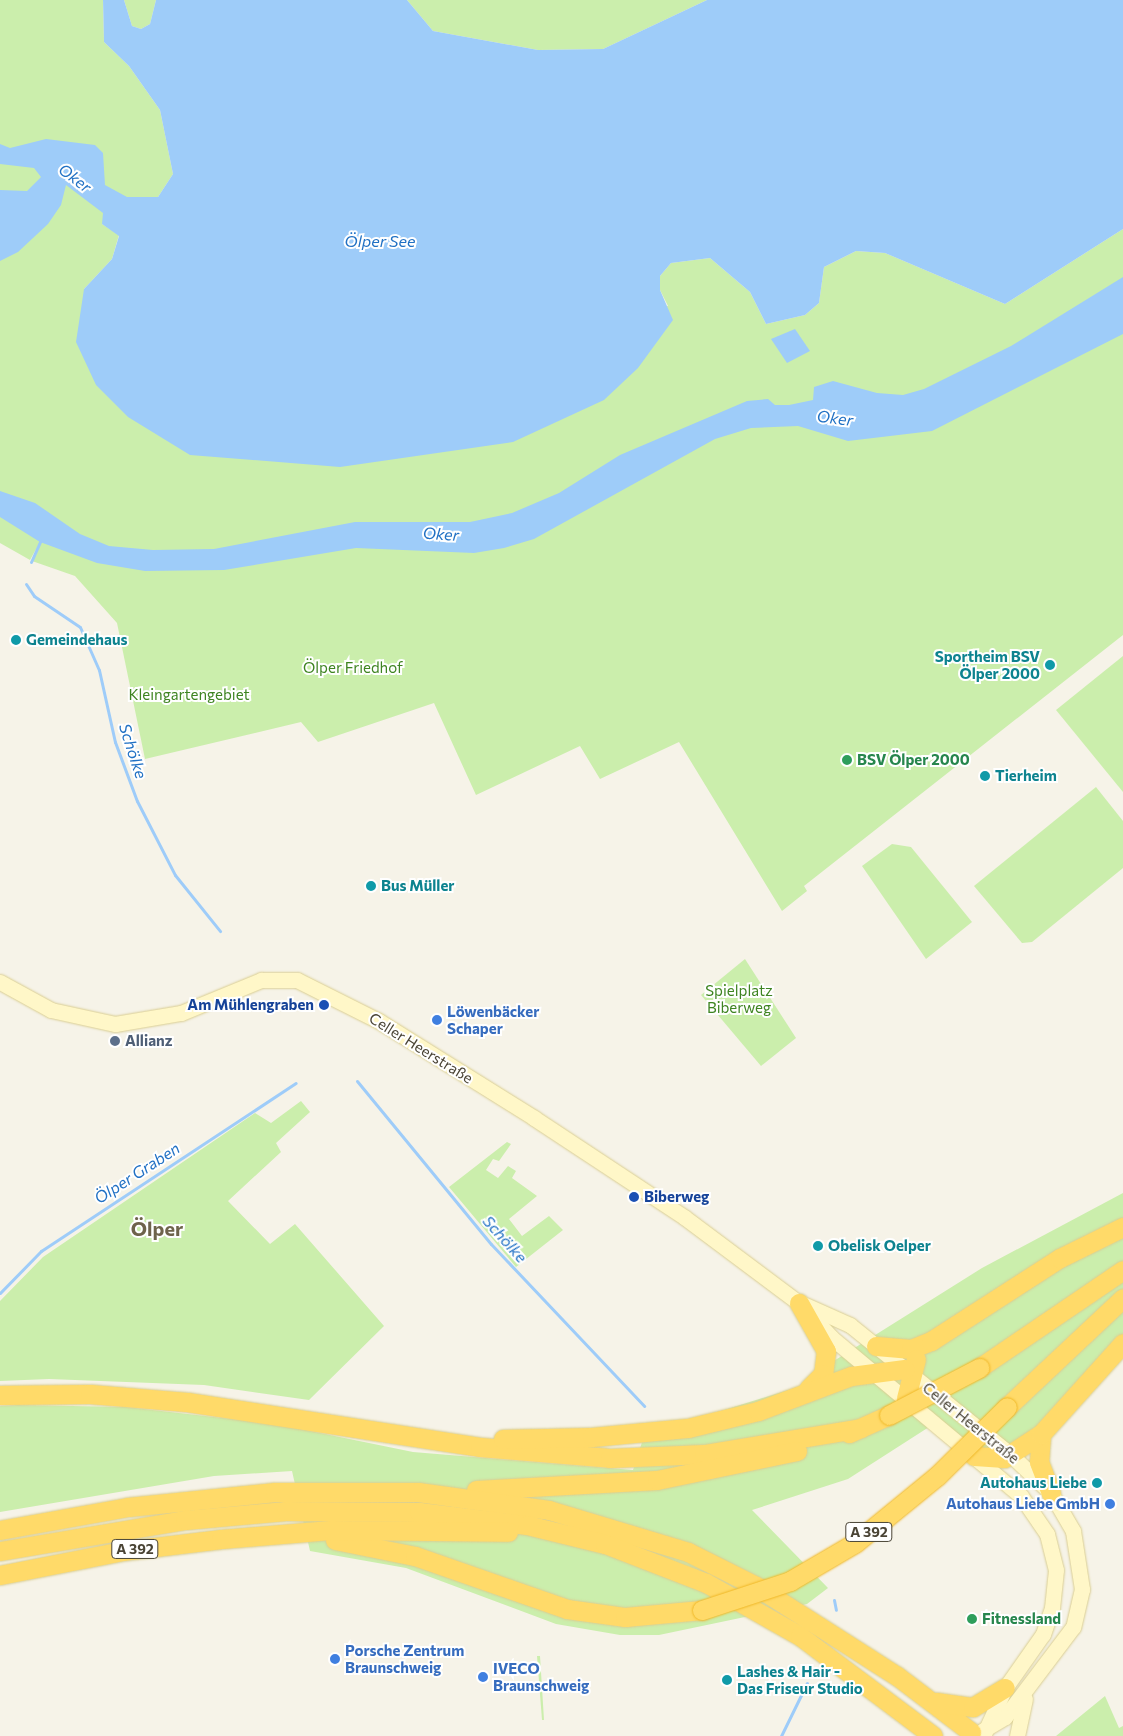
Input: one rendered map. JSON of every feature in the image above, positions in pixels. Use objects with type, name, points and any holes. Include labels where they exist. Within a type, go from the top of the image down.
[{"type":"highway","points":[[876,1346],[911,1349],[931,1341],[1060,1258],[1123,1228]]},
{"type":"highway","points":[[0,1530],[208,1497],[275,1492],[418,1492],[657,1480],[751,1464],[861,1428],[889,1415],[979,1368],[1123,1270]]},
{"type":"highway","name":"A 392","points":[[0,1574],[171,1544],[271,1535],[382,1547],[567,1609],[625,1616],[702,1610],[790,1581],[855,1543],[937,1476],[1007,1406],[1123,1298]]},
{"type":"highway","points":[[800,1302],[824,1345],[827,1363],[820,1379],[800,1395]]},
{"type":"highway","points":[[906,1398],[907,1371],[931,1341]]},
{"type":"highway","points":[[974,1456],[994,1459],[1010,1454],[1041,1434],[1123,1343]]},
{"type":"highway","points":[[434,1439],[555,1439],[659,1432],[716,1423],[872,1372],[907,1371]]},
{"type":"highway","points":[[0,1395],[90,1394],[187,1402],[522,1452],[659,1458],[749,1449],[861,1428]]},
{"type":"highway","points":[[1041,1434],[1039,1462],[1051,1493]]},
{"type":"highway","points":[[418,1492],[549,1510],[688,1552],[813,1620],[930,1701],[970,1734]]},
{"type":"highway","points":[[0,1550],[185,1520],[286,1511],[419,1512],[561,1532],[680,1572],[769,1616],[830,1657],[916,1729],[932,1736]]},
{"type":"highway","points":[[271,1535],[331,1530],[561,1532]]},
{"type":"highway","points":[[930,1701],[973,1707],[1005,1688]]},
{"type":"highway","points":[[916,1729],[970,1734]]},
{"type":"main road","name":"Celler Heerstraße","points":[[0,982],[51,1010],[115,1024],[181,1013],[261,980],[297,980],[379,1021],[534,1118],[690,1221],[800,1302],[872,1372],[906,1398],[974,1456],[1037,1514],[1056,1570],[1052,1608],[1043,1634],[970,1734]]},
{"type":"main road","name":"Celler Heerstraße","points":[[800,1302],[838,1318],[876,1346],[1010,1454],[1051,1493],[1078,1542],[1082,1588],[1073,1626],[1028,1690],[1005,1717],[970,1734]]},
{"type":"main road","points":[[1018,1736],[1028,1690]]},
{"type":"green space","points":[[0,0],[103,0],[104,42],[129,66],[160,110],[173,174],[158,197],[127,197],[102,224],[119,235],[112,259],[84,289],[668,306],[660,290],[660,276],[671,263],[710,258],[750,292],[766,324],[805,315],[819,303],[824,267],[856,251],[885,253],[1005,304],[1123,229],[1123,635],[804,886],[807,891],[782,911],[679,742],[600,779],[580,746],[476,795],[434,703],[318,742],[301,722],[145,759],[117,623],[75,576],[32,561],[40,542],[30,560],[0,543]]},
{"type":"green space","points":[[124,0],[156,0],[150,24],[141,29],[132,26]]},
{"type":"green space","points":[[407,0],[707,0],[603,49],[538,50],[433,31]]},
{"type":"green space","points":[[1123,656],[1123,792],[1056,710]]},
{"type":"green space","points":[[1096,787],[1123,821],[1123,868],[1032,942],[1022,943],[974,886]]},
{"type":"green space","points":[[892,844],[911,847],[972,922],[926,959],[862,866]]},
{"type":"green space","name":"Spielplatz Biberweg","points":[[745,959],[796,1038],[761,1066],[701,995]]},
{"type":"green space","points":[[301,1101],[310,1112],[276,1143],[281,1152],[228,1201],[270,1244],[295,1224],[384,1326],[309,1400],[204,1385],[49,1379],[0,1381],[0,1301],[43,1257],[255,1113],[271,1123]]},
{"type":"green space","points":[[507,1142],[511,1144],[499,1161],[493,1159],[486,1170],[498,1178],[508,1166],[516,1171],[512,1178],[537,1196],[509,1219],[522,1236],[549,1216],[563,1230],[516,1267],[449,1187]]},
{"type":"green space","points":[[1123,1193],[1123,1335],[1032,1435],[982,1472],[929,1427],[848,1479],[752,1510],[828,1588],[807,1604],[659,1635],[620,1635],[556,1624],[406,1568],[310,1551],[292,1471],[214,1476],[0,1512],[0,1406],[126,1407],[276,1424],[413,1452],[633,1470],[647,1427],[705,1416],[804,1385],[821,1369],[982,1268]]},
{"type":"green space","points":[[537,1656],[540,1656],[544,1720],[542,1720]]},
{"type":"green space","points":[[1105,1696],[1119,1728],[1123,1726],[1123,1736],[1056,1736]]},
{"type":"water","name":"Ölper See","points":[[103,0],[124,0],[132,26],[141,29],[150,24],[156,0],[407,0],[433,31],[538,50],[603,49],[707,0],[1123,0],[1123,229],[1005,304],[885,253],[856,251],[824,267],[819,303],[805,315],[766,324],[750,292],[710,258],[671,263],[660,276],[660,290],[673,320],[638,368],[604,400],[513,442],[340,467],[190,455],[128,417],[96,385],[76,342],[84,289],[112,259],[119,236],[102,224],[103,213],[66,185],[61,205],[48,224],[18,252],[0,261],[0,190],[27,191],[41,177],[34,168],[0,164],[0,144],[10,148],[46,139],[95,145],[103,153],[105,185],[127,197],[158,197],[173,174],[160,110],[129,66],[104,42]]},
{"type":"water","name":"Oker","points":[[1123,277],[1123,334],[932,431],[848,441],[798,426],[751,428],[715,439],[534,539],[504,548],[474,553],[356,548],[224,570],[145,571],[97,563],[40,542],[0,517],[0,491],[35,503],[80,534],[109,546],[153,550],[214,549],[355,522],[470,522],[512,513],[559,493],[620,455],[747,401],[768,399],[775,405],[789,405],[813,400],[814,387],[833,381],[877,393],[903,395],[924,389],[1011,346]]},
{"type":"water","points":[[795,329],[810,351],[787,363],[771,339]]},
{"type":"waterway","name":"Schölke","points":[[31,562],[41,540]]},
{"type":"waterway","name":"Schölke","points":[[26,584],[34,596],[80,627],[99,670],[115,742],[137,801],[175,875],[220,931]]},
{"type":"waterway","name":"Schölke","points":[[357,1081],[491,1244],[644,1406]]},
{"type":"waterway","name":"Ölper Graben","points":[[0,1293],[41,1251],[296,1083]]},
{"type":"waterway","name":"Schölke","points":[[834,1600],[836,1610]]},
{"type":"waterway","name":"Schölke","points":[[781,1736],[807,1683]]},
{"type":"place","name":"Gemeindehaus","points":[[16,640]]},
{"type":"place","name":"Sportheim BSV Ölper 2000","points":[[1050,665]]},
{"type":"place","name":"BSV Ölper 2000","points":[[847,760]]},
{"type":"place","name":"Tierheim","points":[[985,776]]},
{"type":"place","name":"Bus Müller","points":[[371,886]]},
{"type":"place","name":"Am Mühlengraben","points":[[324,1005]]},
{"type":"place","name":"Löwenbäcker Schaper","points":[[437,1020]]},
{"type":"place","name":"Allianz","points":[[115,1041]]},
{"type":"place","name":"Biberweg","points":[[634,1197]]},
{"type":"place","name":"Obelisk Oelper","points":[[818,1246]]},
{"type":"place","name":"Autohaus Liebe","points":[[1097,1483]]},
{"type":"place","name":"Autohaus Liebe GmbH","points":[[1110,1504]]},
{"type":"place","name":"Fitnessland","points":[[972,1619]]},
{"type":"place","name":"Porsche Zentrum Braunschweig","points":[[335,1659]]},
{"type":"place","name":"IVECO Braunschweig","points":[[483,1677]]},
{"type":"place","name":"Lashes & Hair - Das Friseur Studio","points":[[727,1680]]},
{"type":"district","name":"Ölper","points":[[157,1228]]},
{"type":"park label","name":"Ölper Friedhof","points":[[353,668]]},
{"type":"park label","name":"Kleingartengebiet","points":[[189,695]]}]
